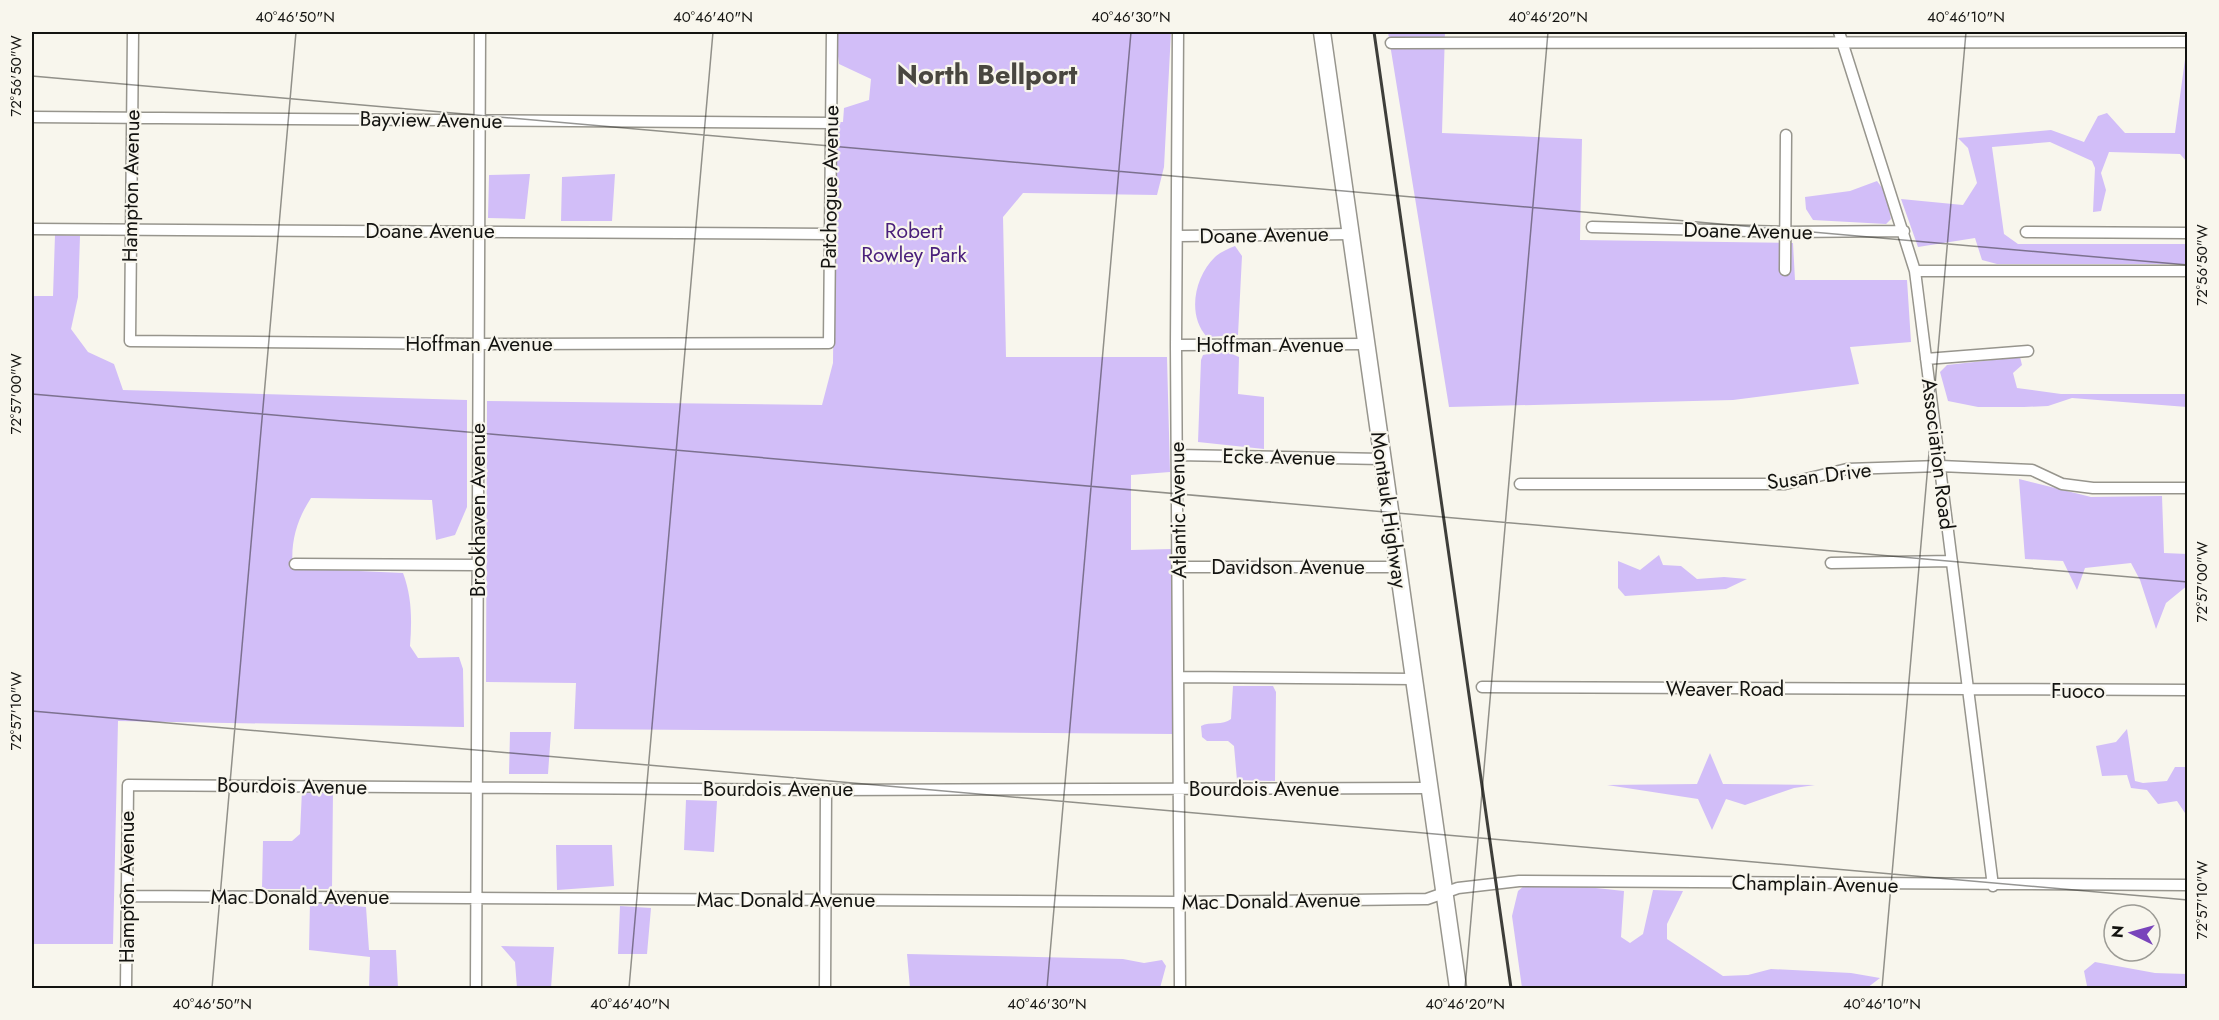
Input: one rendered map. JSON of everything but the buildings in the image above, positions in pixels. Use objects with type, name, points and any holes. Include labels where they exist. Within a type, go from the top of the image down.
[{"type":"main road","name":"Montauk Highway","points":[[1322,32],[1458,988]]},
{"type":"street","name":"Hampton Avenue","points":[[130,341],[133,32]]},
{"type":"street","name":"Brookhaven Avenue","points":[[476,988],[480,32]]},
{"type":"street","name":"Patchogue Avenue","points":[[828,343],[832,32]]},
{"type":"street","name":"Atlantic Avenue","points":[[1178,32],[1176,345],[1180,988]]},
{"type":"street","points":[[1390,43],[1840,37],[2187,42]]},
{"type":"street","name":"Association Road","points":[[1840,37],[1915,271],[1993,886]]},
{"type":"street","name":"Bayview Avenue","points":[[32,117],[831,123]]},
{"type":"street","points":[[1785,270],[1786,135]]},
{"type":"street","name":"Doane Avenue","points":[[1592,227],[1785,232],[1904,231]]},
{"type":"street","name":"Doane Avenue","points":[[32,229],[829,234]]},
{"type":"street","points":[[2026,232],[2187,233]]},
{"type":"street","name":"Doane Avenue","points":[[1178,236],[1350,234]]},
{"type":"street","points":[[1915,271],[2187,271]]},
{"type":"street","name":"Hoffman Avenue","points":[[130,341],[479,344],[828,343]]},
{"type":"street","name":"Hoffman Avenue","points":[[1176,345],[1365,344]]},
{"type":"street","points":[[1926,359],[2028,351]]},
{"type":"street","name":"Ecke Avenue","points":[[1177,455],[1381,459]]},
{"type":"street","name":"Susan Drive","points":[[1520,484],[1785,484],[1847,469],[1940,466],[2032,470],[2062,484],[2093,488],[2187,488]]},
{"type":"street","points":[[1831,563],[1952,561]]},
{"type":"street","points":[[295,564],[478,565]]},
{"type":"street","name":"Davidson Avenue","points":[[1179,567],[1397,567]]},
{"type":"street","points":[[1179,677],[1413,679]]},
{"type":"street","name":"Weaver Road","points":[[1482,687],[1969,691]]},
{"type":"street","name":"Fuoco","points":[[1969,691],[2187,690]]},
{"type":"street","name":"Hampton Avenue","points":[[126,988],[128,785]]},
{"type":"street","name":"Bourdois Avenue","points":[[128,785],[826,790],[1429,788]]},
{"type":"street","points":[[825,988],[826,790]]},
{"type":"street","name":"Champlain Avenue","points":[[1444,893],[1458,888],[1530,881],[1993,886],[2187,885]]},
{"type":"street","name":"Mac Donald Avenue","points":[[126,896],[1179,902],[1427,900],[1444,893]]},
{"type":"green space","name":"Robert Rowley Park","points":[[835,32],[1171,32],[1164,167],[1157,195],[1023,193],[1003,217],[1006,357],[1167,357],[1170,472],[1131,475],[1131,550],[1172,549],[1172,734],[574,729],[576,683],[486,682],[487,401],[822,405],[833,363],[835,122],[843,122],[844,108],[869,100],[871,79],[839,64]]},
{"type":"green space","points":[[1388,32],[1445,32],[1442,133],[1582,139],[1580,240],[1793,243],[1795,280],[1907,280],[1911,342],[1850,347],[1859,384],[1733,400],[1449,407]]},
{"type":"green space","points":[[2186,52],[2187,162],[2180,154],[2109,152],[2101,173],[2106,190],[2101,211],[2093,212],[2095,168],[2092,161],[2050,142],[1992,147],[2004,234],[2018,244],[2187,244],[2187,264],[1997,264],[1982,260],[1975,238],[1918,247],[1901,199],[1963,205],[1977,183],[1968,148],[1958,138],[2051,130],[2084,142],[2098,116],[2107,113],[2125,133],[2175,133]]},
{"type":"green space","points":[[530,174],[525,219],[488,218],[489,175]]},
{"type":"green space","points":[[615,174],[612,221],[561,221],[562,177]]},
{"type":"green space","points":[[1877,181],[1886,193],[1891,219],[1886,224],[1813,220],[1806,209],[1805,197],[1850,191]]},
{"type":"green space","points":[[55,235],[80,236],[78,297],[71,329],[88,352],[114,364],[123,390],[467,400],[467,507],[455,535],[436,540],[432,500],[311,498],[296,532],[292,559],[293,568],[403,573],[411,609],[410,646],[418,658],[459,657],[463,669],[464,727],[118,721],[113,944],[32,944],[32,296],[53,296]]},
{"type":"green space","points":[[1235,246],[1242,256],[1238,335],[1207,337],[1201,328],[1195,308],[1198,286],[1202,275],[1215,257]]},
{"type":"green space","points":[[1225,351],[1239,357],[1238,394],[1264,397],[1264,449],[1198,442],[1201,360],[1203,355]]},
{"type":"green space","points":[[2020,357],[2022,365],[2013,373],[2017,388],[2061,394],[2187,394],[2187,407],[2072,398],[2048,406],[2024,407],[1978,407],[1948,401],[1940,372],[1947,365]]},
{"type":"green space","points":[[2019,479],[2091,497],[2162,496],[2164,553],[2187,554],[2188,585],[2166,603],[2156,629],[2140,580],[2131,563],[2085,568],[2077,590],[2063,561],[2025,559]]},
{"type":"green space","points":[[1659,555],[1663,565],[1681,566],[1697,579],[1724,577],[1747,579],[1726,589],[1625,596],[1618,588],[1618,561],[1640,570]]},
{"type":"green space","points":[[1233,686],[1273,686],[1276,692],[1275,781],[1237,780],[1234,746],[1228,741],[1207,741],[1202,737],[1201,726],[1231,719]]},
{"type":"green space","points":[[2127,729],[2135,781],[2143,783],[2167,781],[2175,767],[2187,767],[2187,816],[2177,801],[2158,804],[2147,790],[2131,788],[2127,775],[2102,776],[2096,746],[2116,742]]},
{"type":"green space","points":[[510,732],[551,732],[548,774],[509,774]]},
{"type":"green space","points":[[1710,753],[1723,784],[1815,785],[1794,788],[1745,805],[1726,799],[1712,830],[1698,799],[1607,785],[1697,784]]},
{"type":"green space","points":[[302,790],[333,790],[332,889],[262,889],[263,841],[292,841],[300,834]]},
{"type":"green space","points":[[686,800],[717,801],[714,852],[684,850]]},
{"type":"green space","points":[[556,845],[612,845],[614,886],[557,890]]},
{"type":"green space","points":[[1530,881],[1624,891],[1621,937],[1630,943],[1643,934],[1653,890],[1683,891],[1667,924],[1667,939],[1723,976],[1748,975],[1771,969],[1851,973],[1880,978],[1867,988],[1522,988],[1512,916],[1518,891]]},
{"type":"green space","points":[[310,902],[366,907],[369,950],[396,950],[398,988],[369,988],[370,957],[309,950]]},
{"type":"green space","points":[[620,906],[651,908],[647,954],[618,954]]},
{"type":"green space","points":[[501,946],[554,947],[551,988],[517,988],[515,962]]},
{"type":"green space","points":[[907,954],[1123,959],[1144,963],[1162,960],[1166,966],[1160,988],[910,988]]},
{"type":"green space","points":[[2095,962],[2155,973],[2187,974],[2187,988],[2087,986],[2084,971]]},
{"type":"railway","points":[[1374,32],[1511,988]]},
{"type":"district","name":"North Bellport","points":[[987,74]]}]
